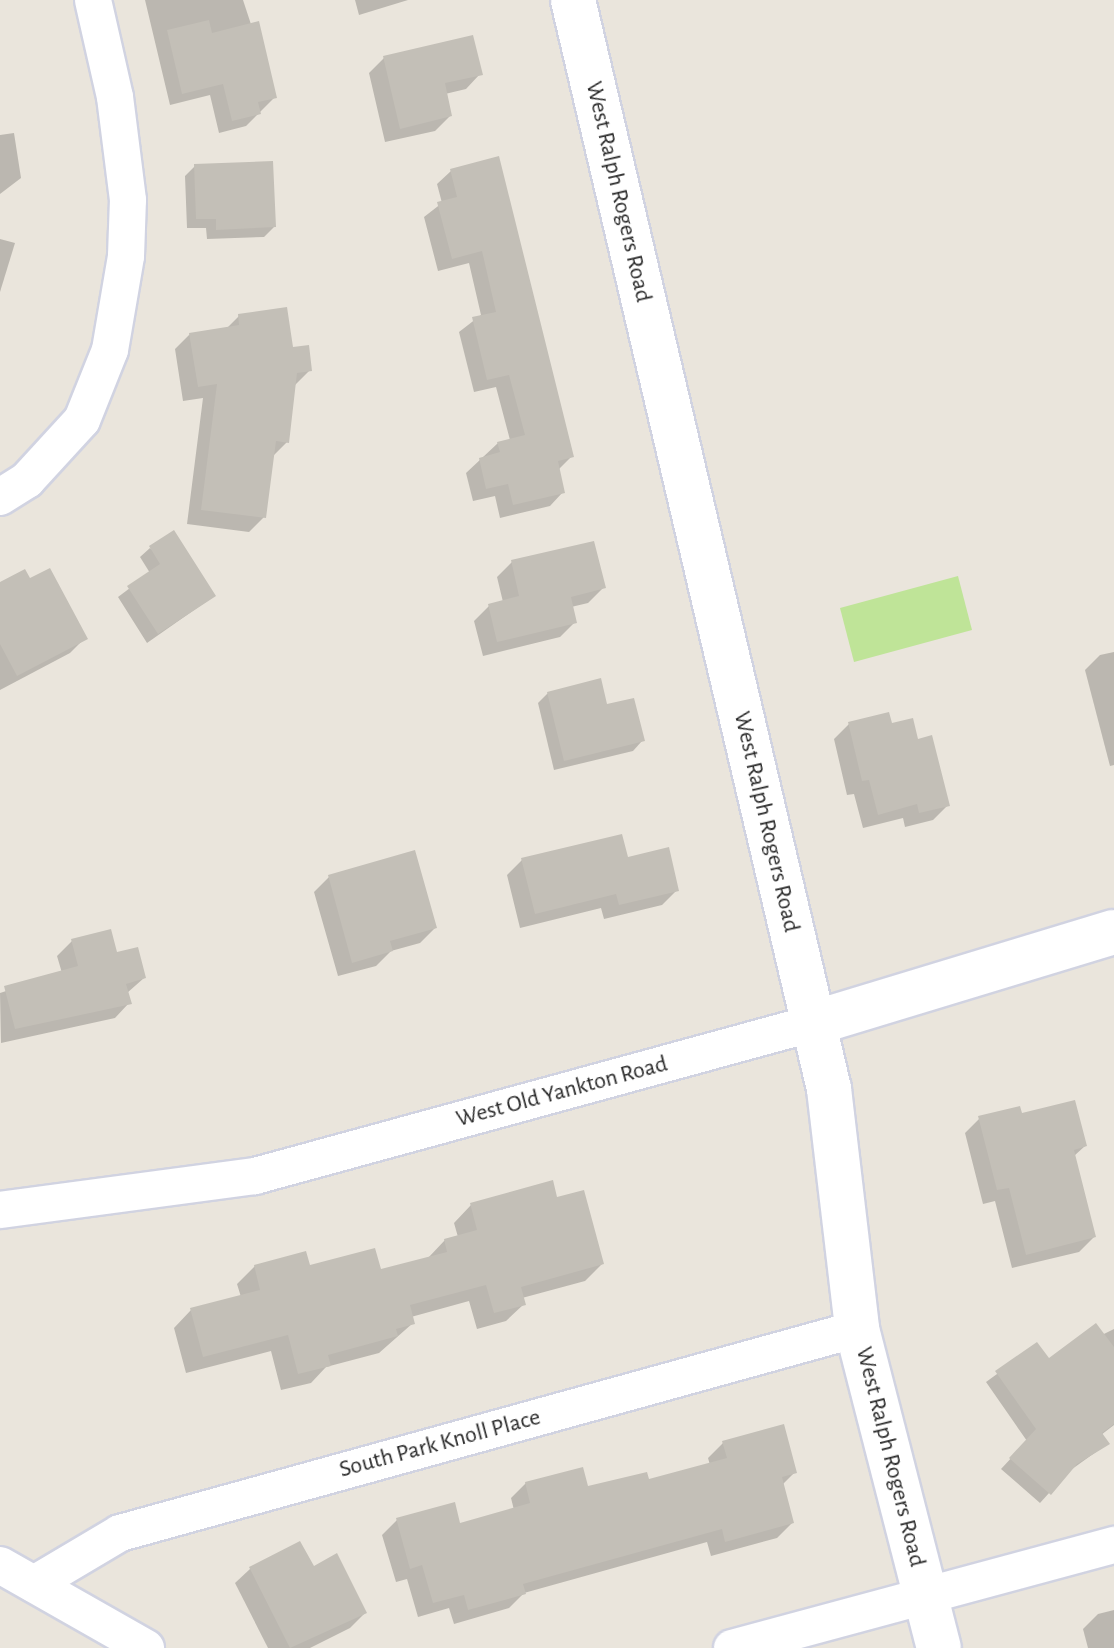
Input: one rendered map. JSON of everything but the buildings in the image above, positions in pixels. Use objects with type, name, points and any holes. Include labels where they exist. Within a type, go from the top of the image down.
[{"type":"street","points":[[0,497],[27,480],[82,420],[110,350],[126,256],[128,200],[115,97],[93,0]]},
{"type":"street","name":"West Ralph Rogers Road","points":[[573,0],[829,1089],[857,1329],[939,1648]]},
{"type":"street","name":"West Old Yankton Road","points":[[0,1210],[255,1176],[814,1023],[1114,932]]},
{"type":"street","name":"South Park Knoll Place","points":[[34,1584],[120,1533],[857,1329]]},
{"type":"street","points":[[732,1648],[1114,1545]]},
{"type":"street","points":[[0,1565],[146,1648]]},
{"type":"green space","points":[[958,576],[972,630],[854,662],[840,608]]}]
